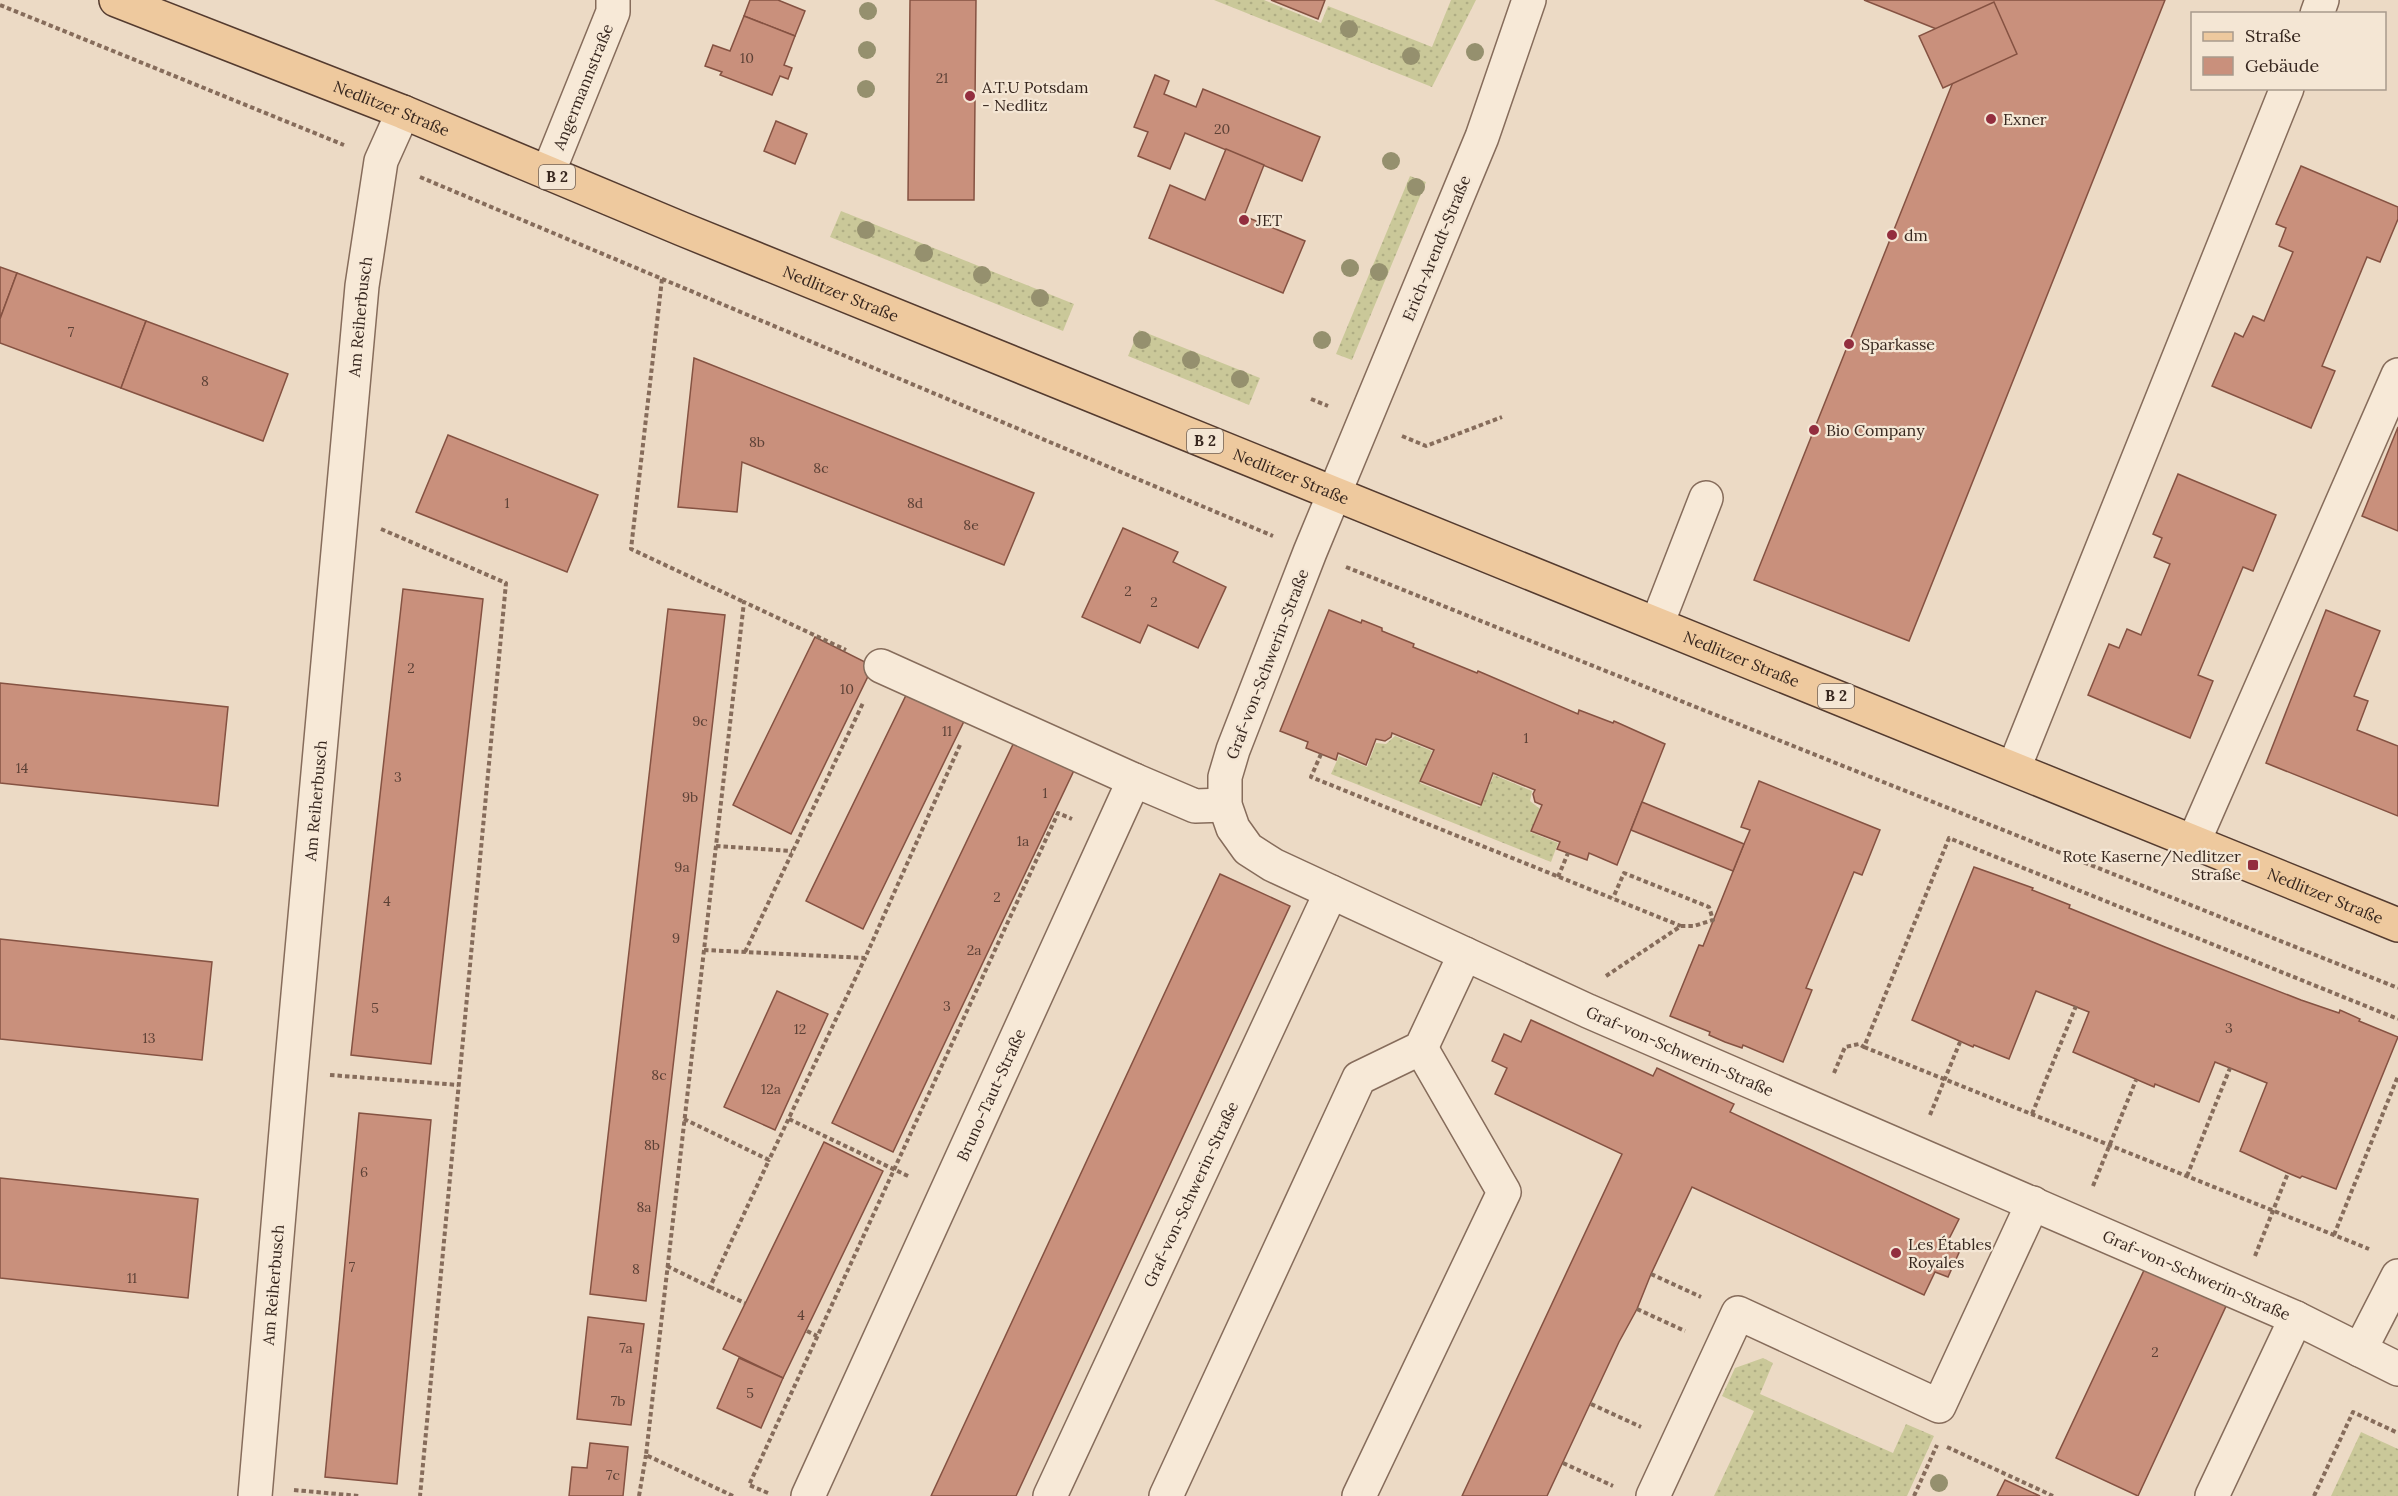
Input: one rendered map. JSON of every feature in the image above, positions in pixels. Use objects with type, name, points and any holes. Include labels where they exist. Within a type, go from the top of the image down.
[{"type":"main road","name":"Nedlitzer Straße","points":[[116,0],[403,112],[2398,925]]},
{"type":"street","name":"Angermannstraße","points":[[548,173],[613,12],[613,0]]},
{"type":"street","name":"Erich-Arendt-Straße","points":[[1334,493],[1482,136],[1529,0]]},
{"type":"street","points":[[2014,768],[2286,90]]},
{"type":"street","name":"Am Reiherbusch","points":[[256,1491],[291,1072],[362,286],[381,161],[403,112]]},
{"type":"street","points":[[2194,841],[2398,375]]},
{"type":"street","name":"Graf-von-Schwerin-Straße","points":[[1334,493],[1233,750],[1225,777],[1225,805],[1233,828],[1248,849],[1273,865],[1588,1011],[2240,1293],[2398,1369]]},
{"type":"street","points":[[1658,624],[1706,498]]},
{"type":"street","points":[[881,666],[1196,806],[1225,805]]},
{"type":"street","name":"Bruno-Taut-Straße","points":[[808,1496],[1134,780]]},
{"type":"street","name":"Graf-von-Schwerin-Straße","points":[[1050,1496],[1331,892]]},
{"type":"street","points":[[1166,1496],[1359,1078],[1421,1048],[1465,954]]},
{"type":"street","points":[[1359,1496],[1504,1192],[1421,1048]]},
{"type":"street","points":[[1653,1496],[1738,1313],[1939,1406],[2033,1203]]},
{"type":"street","points":[[2360,1350],[2387,1264]]},
{"type":"street","points":[[2212,1496],[2296,1318]]},
{"type":"path","points":[[0,5],[381,161],[1310,552],[2398,988]]},
{"type":"path","points":[[662,279],[631,549],[881,666],[745,952]]},
{"type":"path","points":[[342,512],[506,583],[420,1496]]},
{"type":"path","points":[[639,1496],[646,1455],[744,603]]},
{"type":"path","points":[[710,1287],[865,958],[976,709]]},
{"type":"path","points":[[1321,754],[1311,777],[1681,926],[1694,926],[1713,920],[1709,907],[1624,873],[1613,898]]},
{"type":"path","points":[[774,1496],[749,1485],[1058,813],[1078,822]]},
{"type":"path","points":[[1864,1047],[1949,838],[2398,1019]]},
{"type":"path","points":[[716,846],[792,851]]},
{"type":"path","points":[[1558,877],[1568,853]]},
{"type":"path","points":[[1588,1011],[1602,978],[1681,926]]},
{"type":"path","points":[[704,950],[865,958]]},
{"type":"path","points":[[2032,1114],[2076,1006]]},
{"type":"path","points":[[1916,1152],[1960,1042]]},
{"type":"path","points":[[1817,1109],[1845,1047],[1858,1044],[2334,1235],[2387,1264]]},
{"type":"path","points":[[2187,1176],[2230,1068]]},
{"type":"path","points":[[291,1072],[458,1085]]},
{"type":"path","points":[[2334,1235],[2398,1076]]},
{"type":"path","points":[[2078,1223],[2136,1080]]},
{"type":"path","points":[[684,1119],[769,1160]]},
{"type":"path","points":[[789,1119],[946,1194]]},
{"type":"path","points":[[2240,1293],[2288,1173]]},
{"type":"path","points":[[667,1266],[745,1303]]},
{"type":"path","points":[[1651,1274],[1738,1313]]},
{"type":"path","points":[[1637,1309],[1722,1348]]},
{"type":"path","points":[[807,1331],[818,1336]]},
{"type":"path","points":[[1591,1404],[1677,1444]]},
{"type":"path","points":[[2314,1496],[2353,1412],[2398,1432]]},
{"type":"path","points":[[1938,1443],[2053,1496]]},
{"type":"path","points":[[646,1455],[733,1496]]},
{"type":"path","points":[[1563,1463],[1615,1486]]},
{"type":"path","points":[[256,1491],[359,1496]]},
{"type":"shaded area","points":[[1214,0],[1264,0],[1321,23],[1328,6],[1432,47],[1451,0],[1476,0],[1432,87]]},
{"type":"shaded area","points":[[1410,176],[1426,182],[1352,360],[1336,354]]},
{"type":"shaded area","points":[[841,211],[1074,304],[1063,331],[830,237]]},
{"type":"shaded area","points":[[1139,330],[1260,378],[1249,405],[1128,356]]},
{"type":"shaded area","points":[[1395,736],[1432,751],[1420,783],[1480,807],[1494,775],[1532,791],[1530,801],[1540,809],[1530,832],[1558,843],[1551,862],[1331,774],[1339,756],[1367,767],[1376,743],[1386,744]]},
{"type":"shaded area","points":[[1763,1358],[1773,1363],[1760,1394],[1893,1453],[1906,1424],[1934,1436],[1907,1496],[1714,1496],[1754,1411],[1722,1396],[1735,1368]]},
{"type":"shaded area","points":[[2361,1432],[2398,1449],[2398,1496],[2331,1496]]},
{"type":"building","points":[[750,0],[778,0],[805,11],[795,36],[744,16]]},
{"type":"building","points":[[910,0],[976,0],[974,200],[908,200]]},
{"type":"building","points":[[1271,0],[1325,0],[1318,19]]},
{"type":"building","points":[[1864,0],[2165,0],[1909,641],[1754,580],[1969,42]]},
{"type":"building","points":[[1994,2],[2017,54],[1943,88],[1919,36]]},
{"type":"building","points":[[744,16],[795,36],[784,65],[792,68],[788,79],[780,76],[772,95],[720,75],[722,72],[705,66],[713,45],[730,51]]},
{"type":"building","points":[[1155,75],[1169,81],[1164,94],[1196,107],[1203,89],[1320,137],[1302,181],[1185,133],[1170,169],[1138,156],[1148,132],[1134,127]]},
{"type":"building","points":[[776,121],[807,134],[795,164],[764,151]]},
{"type":"building","points":[[1226,149],[1264,165],[1244,216],[1305,241],[1283,293],[1149,238],[1170,185],[1205,200]]},
{"type":"building","points":[[2301,166],[2398,207],[2398,219],[2380,262],[2367,257],[2322,366],[2335,371],[2311,428],[2212,386],[2235,333],[2243,337],[2253,316],[2264,321],[2293,252],[2279,246],[2286,228],[2276,224]]},
{"type":"building","points":[[0,267],[17,273],[0,319]]},
{"type":"building","points":[[17,273],[146,321],[121,388],[0,343],[0,319]]},
{"type":"building","points":[[146,321],[288,374],[263,441],[121,388]]},
{"type":"building","points":[[694,358],[1034,493],[1004,565],[742,462],[737,512],[678,507]]},
{"type":"building","points":[[2398,427],[2398,531],[2362,516]]},
{"type":"building","points":[[448,435],[598,495],[567,572],[416,512]]},
{"type":"building","points":[[2178,474],[2276,515],[2253,571],[2243,567],[2198,675],[2213,681],[2190,738],[2088,695],[2109,644],[2119,648],[2127,629],[2141,635],[2170,564],[2154,557],[2162,538],[2153,534]]},
{"type":"building","points":[[1123,528],[1178,552],[1173,562],[1226,587],[1198,648],[1148,625],[1140,643],[1082,617]]},
{"type":"building","points":[[403,589],[483,599],[431,1064],[351,1055]]},
{"type":"building","points":[[668,609],[725,615],[646,1301],[590,1294]]},
{"type":"building","points":[[1329,610],[1361,623],[1362,620],[1382,628],[1382,631],[1414,644],[1413,647],[1477,673],[1478,671],[1578,714],[1579,710],[1613,723],[1614,721],[1665,744],[1617,865],[1589,853],[1587,860],[1557,849],[1560,842],[1531,831],[1542,805],[1535,802],[1533,794],[1535,790],[1493,773],[1481,805],[1420,781],[1434,750],[1392,733],[1391,737],[1385,741],[1376,739],[1366,765],[1338,753],[1336,760],[1306,748],[1308,742],[1280,731]]},
{"type":"building","points":[[2326,610],[2380,631],[2354,696],[2368,701],[2357,730],[2398,746],[2398,816],[2266,763]]},
{"type":"building","points":[[815,637],[873,666],[791,834],[733,805]]},
{"type":"building","points":[[0,683],[228,707],[218,806],[0,783]]},
{"type":"building","points":[[911,685],[968,713],[863,929],[806,901]]},
{"type":"building","points":[[1017,736],[1077,764],[893,1152],[832,1123]]},
{"type":"building","points":[[1759,781],[1880,830],[1862,875],[1854,872],[1806,988],[1812,990],[1783,1062],[1743,1045],[1742,1048],[1725,1042],[1709,1035],[1710,1032],[1670,1016],[1699,945],[1703,946],[1750,830],[1741,827]]},
{"type":"building","points":[[1642,802],[1744,844],[1733,871],[1631,830]]},
{"type":"building","points":[[1974,867],[2033,888],[2032,890],[2070,905],[2069,908],[2165,947],[2301,1000],[2339,1013],[2340,1010],[2360,1019],[2359,1021],[2398,1037],[2336,1189],[2302,1176],[2300,1178],[2240,1151],[2267,1083],[2215,1062],[2199,1102],[2155,1084],[2154,1087],[2073,1052],[2089,1012],[2036,991],[2009,1059],[1974,1045],[1973,1047],[1912,1020]]},
{"type":"building","points":[[1220,874],[1290,906],[1016,1496],[931,1496]]},
{"type":"building","points":[[0,939],[212,962],[202,1060],[0,1039]]},
{"type":"building","points":[[777,991],[828,1014],[775,1130],[724,1107]]},
{"type":"building","name":"Les Étables Royales","points":[[1531,1020],[1653,1076],[1657,1068],[1734,1104],[1730,1112],[1959,1219],[1949,1239],[1962,1246],[1948,1277],[1935,1272],[1924,1295],[1692,1187],[1637,1309],[1619,1342],[1547,1496],[1462,1496],[1622,1154],[1495,1094],[1507,1068],[1492,1061],[1504,1034],[1521,1042]]},
{"type":"building","points":[[359,1113],[431,1120],[397,1484],[325,1477]]},
{"type":"building","points":[[824,1142],[883,1171],[783,1378],[723,1349]]},
{"type":"building","points":[[0,1178],[198,1199],[188,1298],[0,1278]]},
{"type":"building","points":[[2146,1266],[2227,1304],[2138,1496],[2056,1458]]},
{"type":"building","points":[[588,1317],[644,1324],[631,1425],[577,1419]]},
{"type":"building","points":[[739,1358],[783,1378],[761,1428],[717,1408]]},
{"type":"building","points":[[590,1443],[628,1447],[623,1496],[569,1496],[572,1467],[587,1468]]},
{"type":"building","points":[[2005,1480],[2040,1496],[1997,1496]]},
{"type":"place","name":"A.T.U Potsdam - Nedlitz","points":[[970,96]]},
{"type":"place","name":"Exner","points":[[1991,119]]},
{"type":"place","name":"JET","points":[[1244,220]]},
{"type":"place","name":"dm","points":[[1892,235]]},
{"type":"place","name":"Sparkasse","points":[[1849,344]]},
{"type":"place","name":"Bio Company","points":[[1814,430]]},
{"type":"place","name":"Rote Kaserne/Nedlitzer Straße","points":[[2253,865]]},
{"type":"place","name":"Les Étables Royales","points":[[1896,1253]]}]
